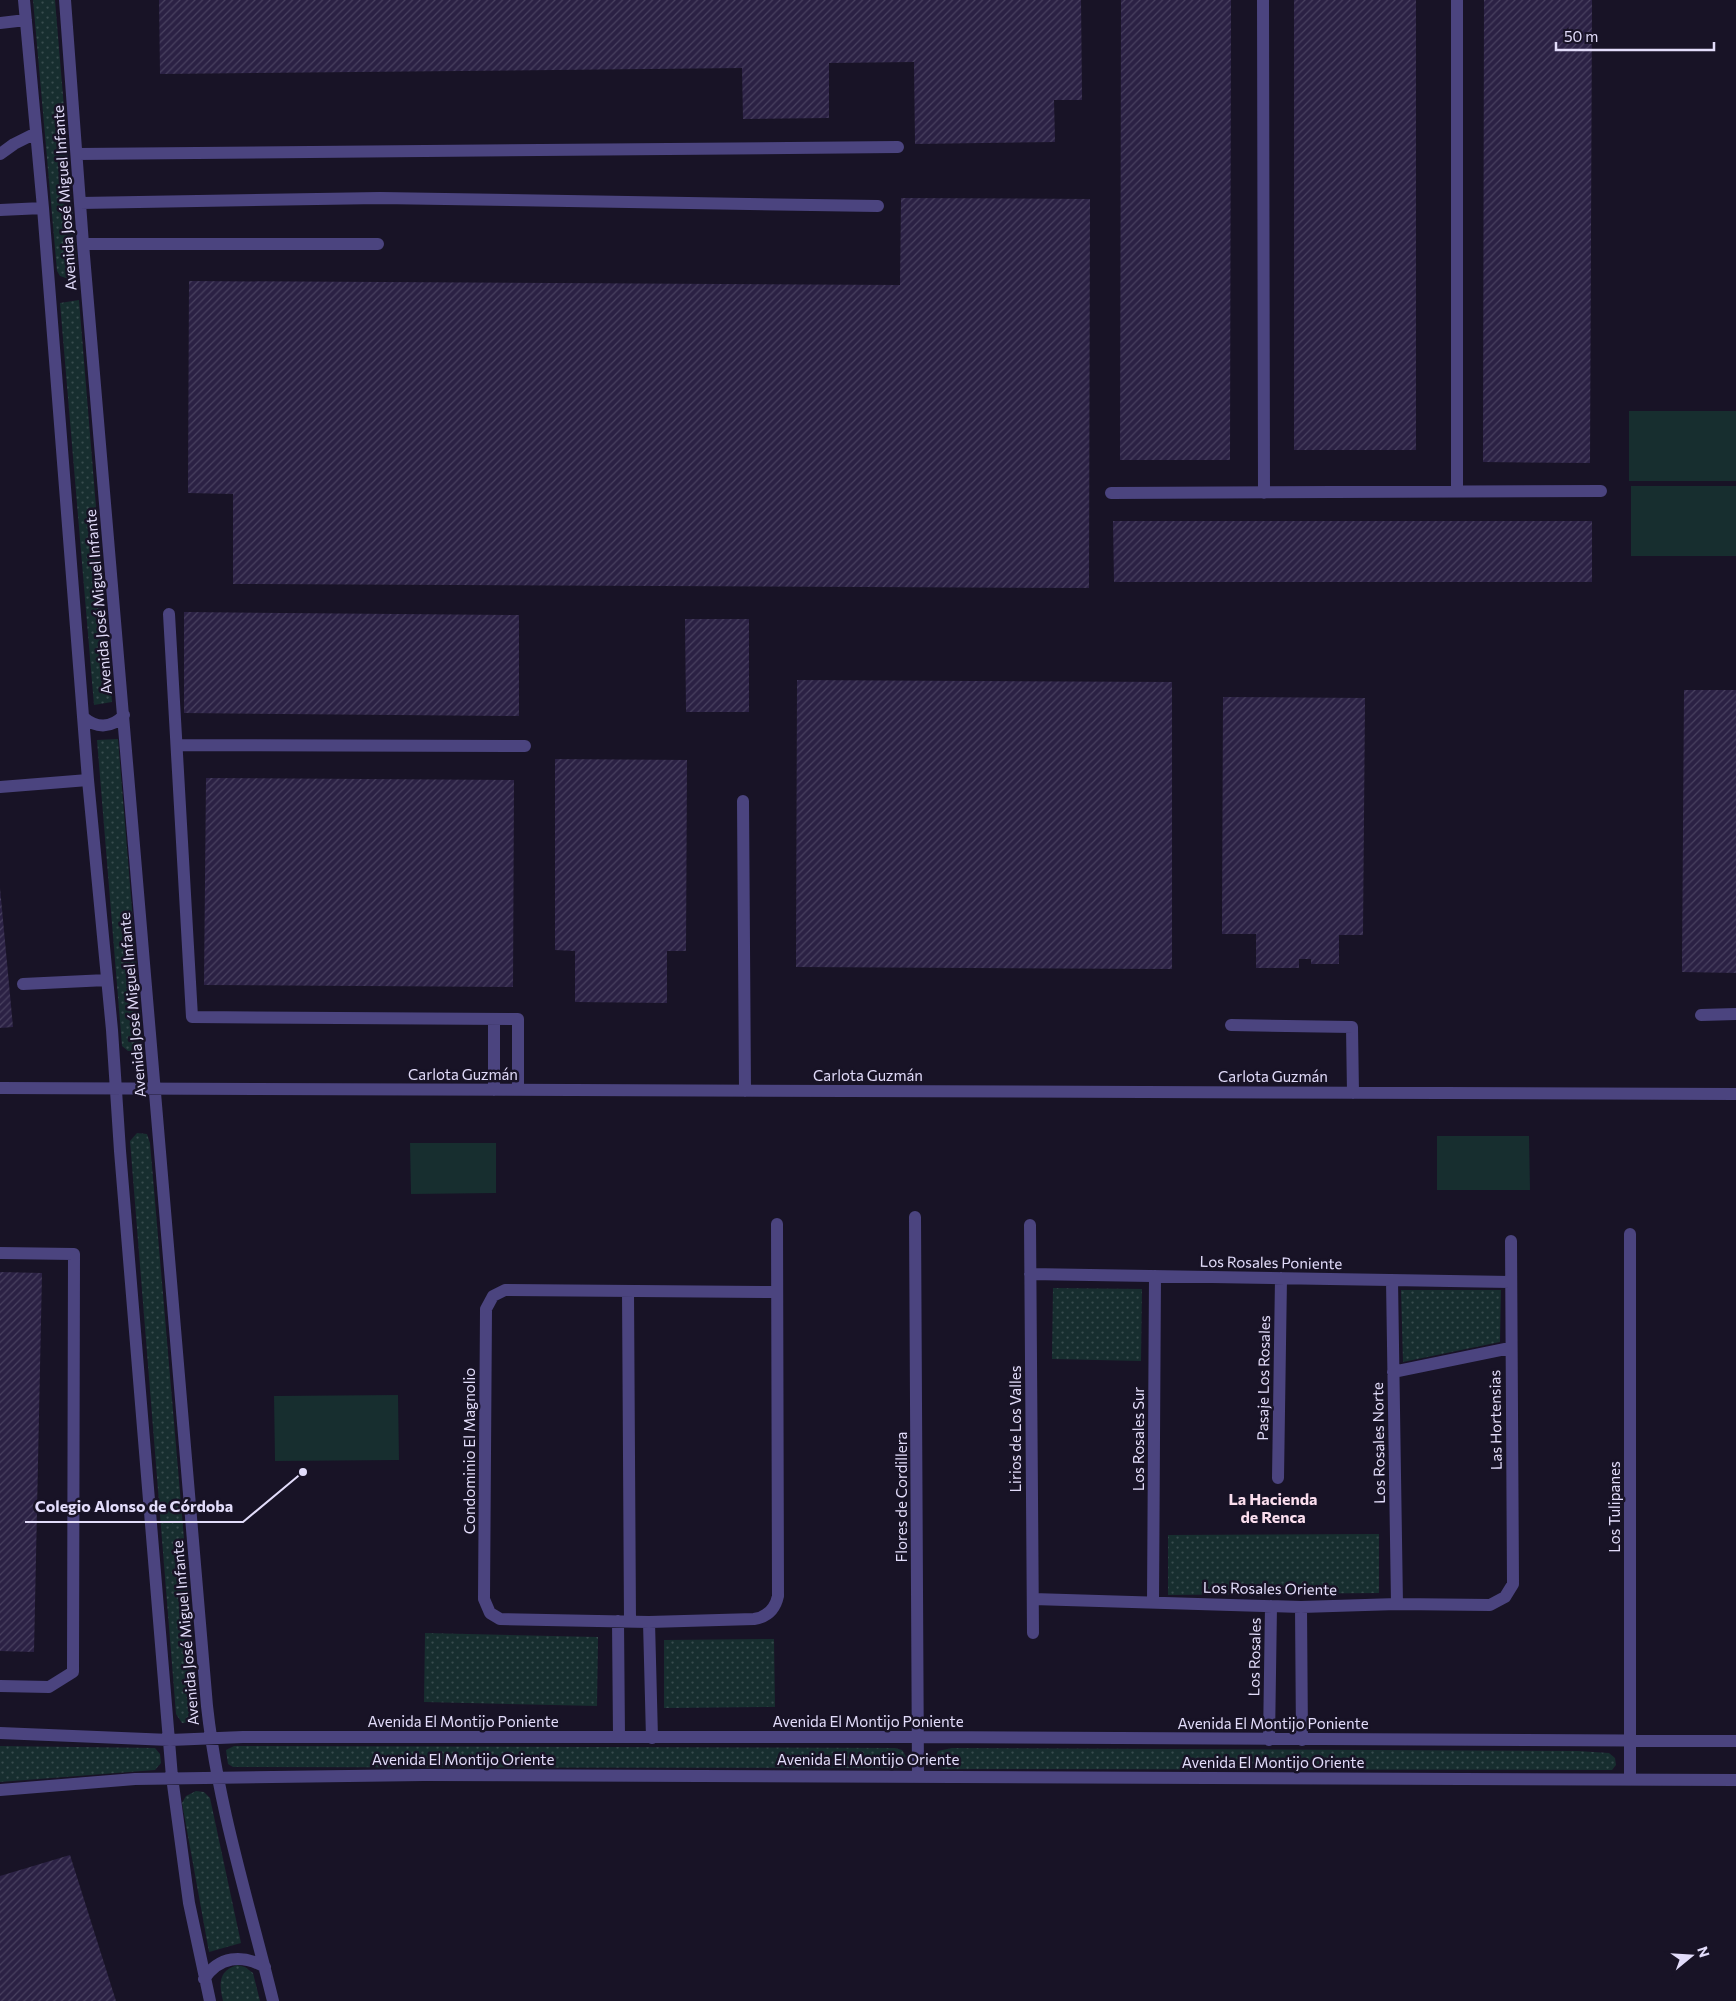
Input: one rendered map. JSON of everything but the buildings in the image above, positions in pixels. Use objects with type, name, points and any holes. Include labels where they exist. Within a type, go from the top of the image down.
[{"type":"street","name":"Avenida José Miguel Infante","points":[[24,0],[43,208],[88,780],[107,980],[172,1778],[189,1903],[210,2001]]},
{"type":"street","name":"Avenida José Miguel Infante","points":[[65,0],[83,244],[210,1737],[225,1818],[273,2001]]},
{"type":"street","points":[[1263,0],[1264,493]]},
{"type":"street","points":[[1457,0],[1457,491]]},
{"type":"street","points":[[0,23],[26,20]]},
{"type":"street","points":[[0,154],[14,144],[36,133]]},
{"type":"street","points":[[77,154],[898,147]]},
{"type":"street","points":[[80,203],[380,198],[878,206]]},
{"type":"street","points":[[0,210],[43,208]]},
{"type":"street","points":[[83,244],[378,244]]},
{"type":"street","points":[[1111,493],[1601,491]]},
{"type":"street","points":[[169,614],[192,1016],[518,1019],[518,1090]]},
{"type":"street","points":[[83,717],[89,722],[103,726],[111,724],[124,715]]},
{"type":"street","points":[[176,746],[525,746]]},
{"type":"street","points":[[0,787],[88,780]]},
{"type":"street","points":[[743,801],[745,1091]]},
{"type":"street","points":[[23,984],[107,980]]},
{"type":"street","points":[[1701,1015],[1736,1014]]},
{"type":"street","points":[[494,1019],[494,1090]]},
{"type":"street","points":[[1231,1025],[1352,1027],[1353,1093]]},
{"type":"street","name":"Carlota Guzmán","points":[[0,1088],[1736,1094]]},
{"type":"street","name":"Flores de Cordillera","points":[[915,1218],[918,1776]]},
{"type":"street","name":"Condominio El Magnolio","points":[[777,1224],[777,1292],[777,1602],[770,1612],[760,1618],[649,1622],[500,1619],[490,1613],[484,1599],[486,1309],[493,1296],[505,1290],[777,1292]]},
{"type":"street","name":"Lirios de Los Valles","points":[[1030,1225],[1033,1633]]},
{"type":"street","name":"Los Tulipanes","points":[[1630,1234],[1630,1780]]},
{"type":"street","name":"Las Hortensias","points":[[1505,1597],[1513,1584],[1510,1348],[1511,1241]]},
{"type":"street","points":[[0,1253],[74,1254],[73,1672],[49,1687],[0,1686]]},
{"type":"street","name":"Los Rosales Poniente","points":[[1030,1274],[1510,1282]]},
{"type":"street","name":"Los Rosales Sur","points":[[1153,1602],[1155,1276]]},
{"type":"street","name":"Pasaje Los Rosales","points":[[1278,1478],[1281,1278]]},
{"type":"street","name":"Los Rosales Norte","points":[[1392,1280],[1397,1604]]},
{"type":"street","points":[[619,1738],[624,1621],[628,1291]]},
{"type":"street","points":[[1393,1372],[1510,1348]]},
{"type":"street","name":"Los Rosales Oriente","points":[[1033,1599],[1301,1607],[1397,1604],[1490,1605],[1505,1597]]},
{"type":"street","name":"Los Rosales","points":[[1268,1740],[1270,1606]]},
{"type":"street","points":[[1301,1607],[1302,1740]]},
{"type":"street","points":[[649,1622],[652,1738]]},
{"type":"street","name":"Avenida El Montijo Poniente","points":[[0,1733],[170,1740],[210,1737],[652,1738],[918,1736],[1736,1742]]},
{"type":"street","name":"Avenida El Montijo Oriente","points":[[0,1790],[134,1779],[424,1775],[1736,1780]]},
{"type":"street","points":[[204,1979],[214,1967],[233,1958],[244,1958],[265,1967]]},
{"type":"green space","points":[[33,0],[55,0],[77,263],[74,273],[66,278],[60,276],[57,271]]},
{"type":"green space","points":[[79,300],[112,702],[94,705],[60,303]]},
{"type":"green space","points":[[1629,411],[1736,411],[1736,481],[1629,481]]},
{"type":"green space","points":[[1631,486],[1736,486],[1736,556],[1631,556]]},
{"type":"green space","points":[[118,739],[143,1043],[138,1051],[128,1051],[122,1046],[97,740]]},
{"type":"green space","points":[[137,1133],[147,1134],[150,1143],[199,1713],[191,1722],[182,1723],[176,1714],[130,1141]]},
{"type":"green space","points":[[1437,1136],[1529,1136],[1530,1190],[1437,1190]]},
{"type":"green space","points":[[410,1143],[496,1143],[496,1193],[411,1194]]},
{"type":"green space","points":[[1053,1288],[1142,1289],[1141,1361],[1052,1359]]},
{"type":"green space","points":[[1401,1290],[1501,1290],[1500,1342],[1403,1362]]},
{"type":"green space","points":[[398,1395],[399,1460],[275,1461],[274,1396]]},
{"type":"green space","points":[[1379,1534],[1379,1593],[1168,1595],[1168,1535]]},
{"type":"green space","points":[[425,1633],[598,1637],[597,1706],[424,1702]]},
{"type":"green space","points":[[774,1639],[775,1707],[664,1708],[664,1640]]},
{"type":"green space","points":[[0,1746],[155,1748],[160,1754],[161,1763],[155,1770],[0,1782]]},
{"type":"green space","points":[[234,1746],[895,1748],[902,1750],[907,1758],[907,1763],[898,1768],[233,1767],[228,1764],[226,1750]]},
{"type":"green space","points":[[952,1748],[1578,1751],[1609,1753],[1615,1758],[1616,1765],[1612,1770],[943,1769],[935,1765],[938,1751]]},
{"type":"green space","points":[[196,1791],[204,1792],[210,1798],[241,1943],[209,1952],[182,1803],[186,1796]]},
{"type":"green space","points":[[237,1965],[245,1967],[253,1973],[260,2001],[223,2001],[221,1979],[226,1971]]},
{"type":"place","name":"Colegio Alonso de Córdoba","points":[[303,1472]]},
{"type":"district","name":"La Hacienda de Renca","points":[[1273,1507]]}]
